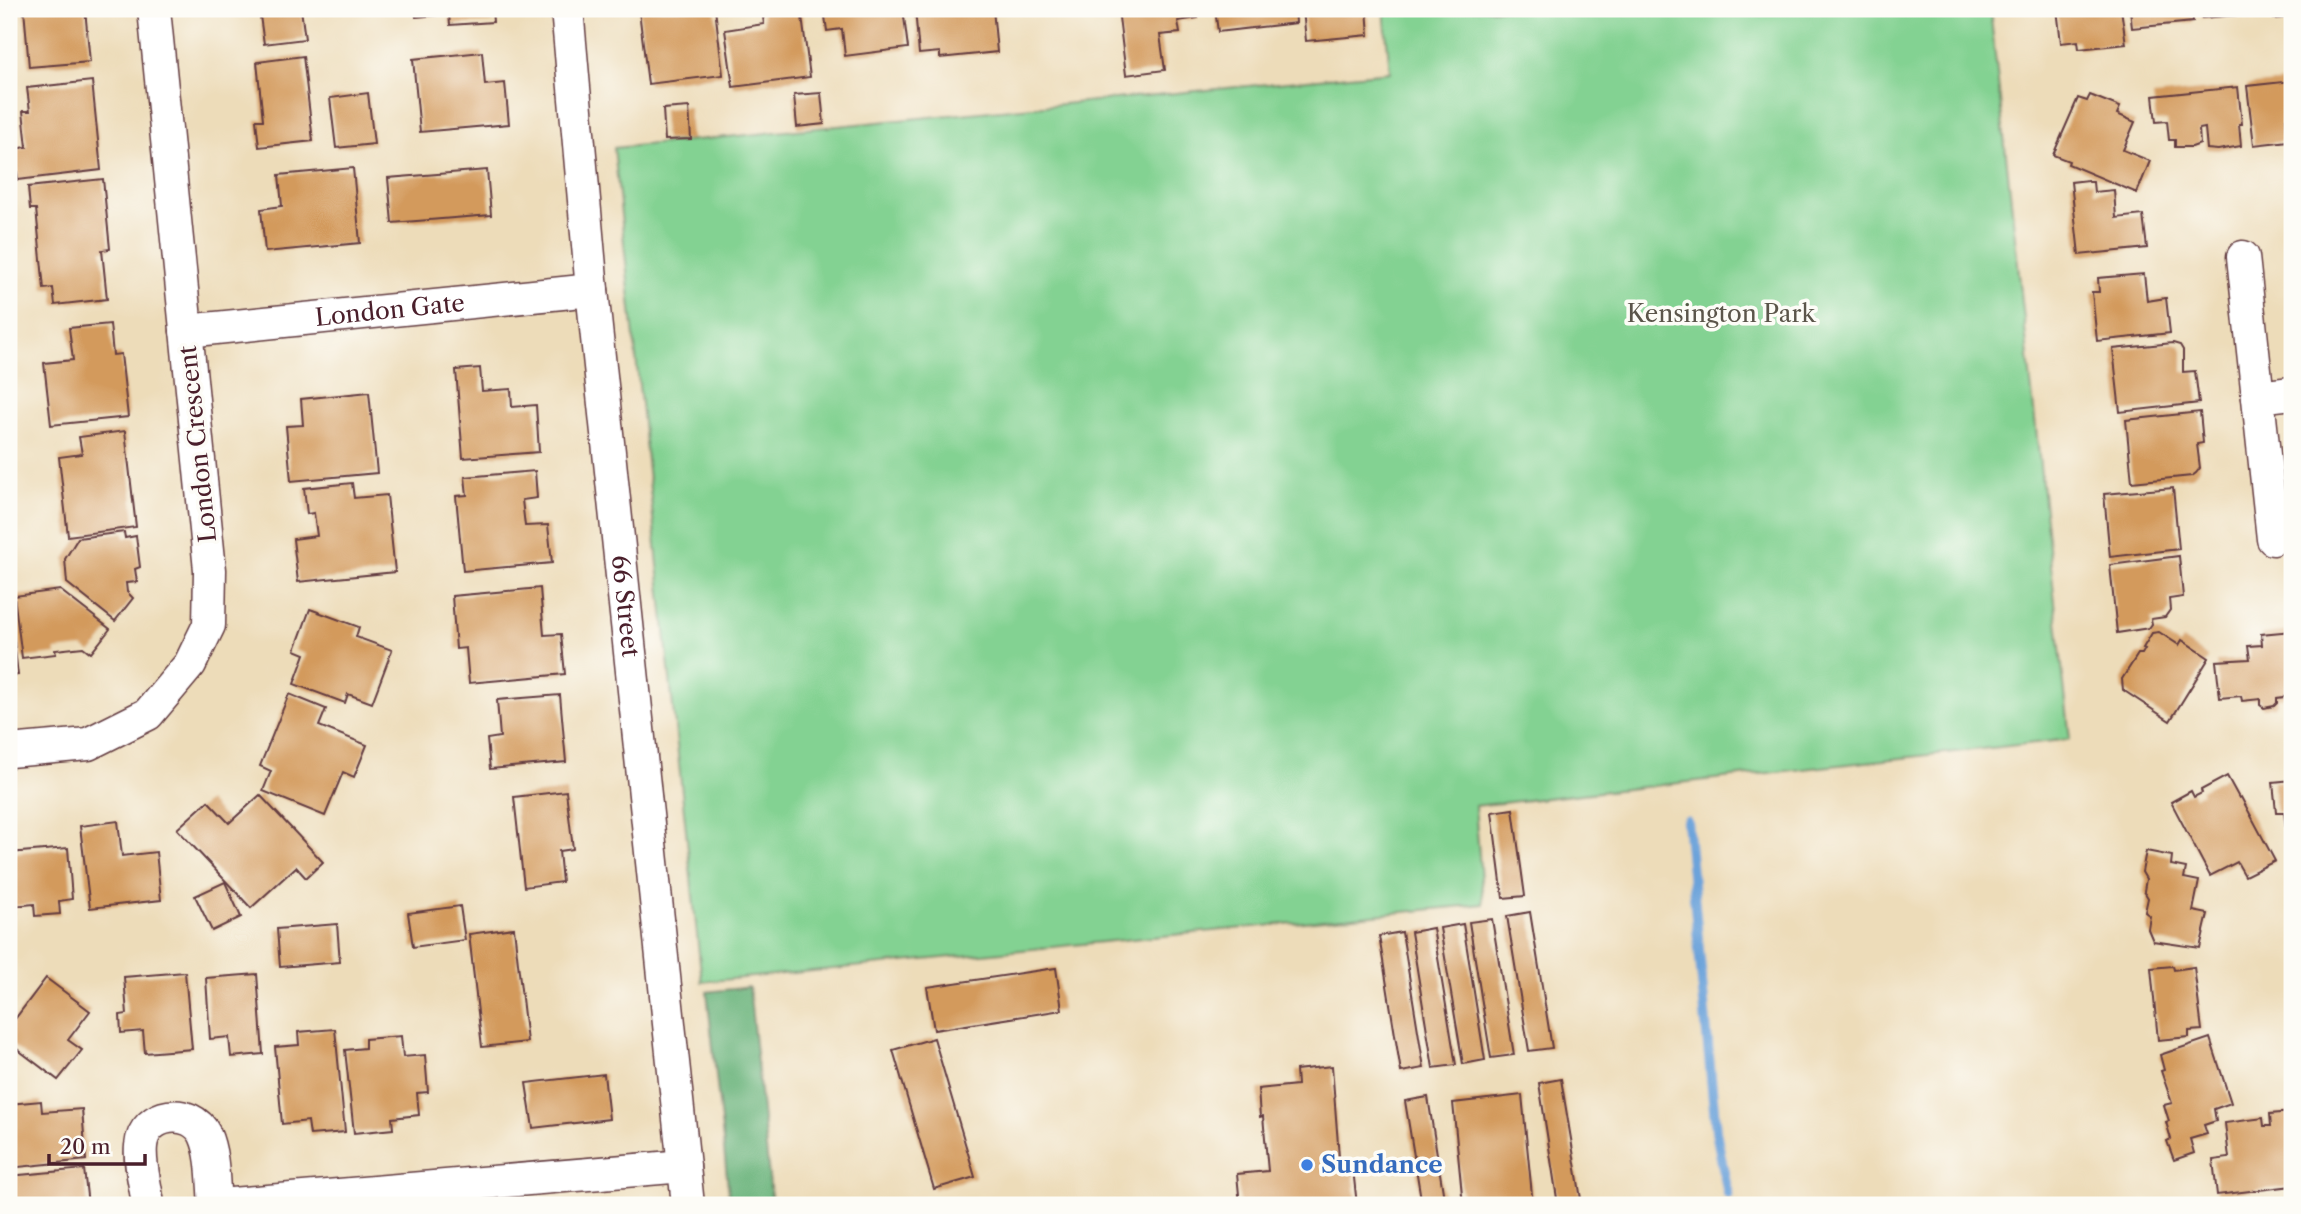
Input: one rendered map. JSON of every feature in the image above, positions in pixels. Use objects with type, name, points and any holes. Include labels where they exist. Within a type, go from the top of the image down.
[{"type":"street","name":"London Crescent","points":[[9,751],[88,744],[148,714],[190,664],[209,625],[210,570],[154,9]]},
{"type":"street","name":"66 Street","points":[[567,9],[592,290],[688,1205]]},
{"type":"street","points":[[2243,257],[2273,538]]},
{"type":"street","name":"London Gate","points":[[186,331],[592,290]]},
{"type":"street","points":[[2258,397],[2292,393]]},
{"type":"street","points":[[148,1205],[141,1143],[148,1129],[160,1119],[172,1116],[193,1121],[206,1138],[217,1205],[452,1195],[684,1166]]},
{"type":"green space","name":"Kensington Park","points":[[1384,9],[1990,9],[2070,739],[1475,806],[1483,904],[702,982],[614,148],[1390,72]]},
{"type":"green space","points":[[749,987],[772,1205],[730,1205],[707,992]]},
{"type":"building","points":[[24,9],[85,9],[90,62],[29,67]]},
{"type":"building","points":[[259,9],[301,9],[305,39],[264,44]]},
{"type":"building","points":[[415,9],[492,9],[493,22],[450,25],[449,14],[416,17]]},
{"type":"building","points":[[715,9],[723,75],[648,84],[639,11]]},
{"type":"building","points":[[762,9],[801,9],[810,77],[733,87],[725,30],[764,24]]},
{"type":"building","points":[[824,9],[903,9],[908,48],[845,56],[842,29],[827,31]]},
{"type":"building","points":[[915,9],[993,9],[997,52],[940,58],[940,52],[919,54]]},
{"type":"building","points":[[1118,9],[1197,9],[1198,18],[1178,21],[1180,33],[1160,35],[1165,70],[1126,75]]},
{"type":"building","points":[[1215,9],[1295,9],[1296,23],[1218,32]]},
{"type":"building","points":[[1303,9],[1367,9],[1369,35],[1306,41]]},
{"type":"building","points":[[2057,9],[2121,9],[2126,44],[2079,49],[2078,41],[2061,43]]},
{"type":"building","points":[[2130,9],[2192,9],[2193,22],[2132,28]]},
{"type":"building","points":[[2201,9],[2264,9],[2264,13],[2202,18]]},
{"type":"building","points":[[2273,9],[2292,9],[2292,17],[2274,19]]},
{"type":"building","points":[[482,52],[485,85],[505,83],[509,124],[420,132],[413,59]]},
{"type":"building","points":[[303,56],[313,141],[259,147],[256,120],[263,120],[257,62]]},
{"type":"building","points":[[92,81],[101,170],[18,180],[14,149],[27,147],[23,111],[30,111],[27,88]]},
{"type":"building","points":[[2292,81],[2292,118],[2286,119],[2288,141],[2254,145],[2247,86]]},
{"type":"building","points":[[2238,87],[2242,124],[2239,124],[2241,146],[2207,149],[2205,128],[2199,129],[2200,144],[2175,147],[2175,140],[2169,140],[2167,121],[2156,122],[2153,96]]},
{"type":"building","points":[[368,93],[374,144],[336,148],[330,98]]},
{"type":"building","points":[[821,93],[824,124],[797,127],[794,95]]},
{"type":"building","points":[[2090,95],[2120,107],[2117,114],[2135,122],[2123,150],[2150,161],[2137,193],[2053,155],[2078,98],[2087,101]]},
{"type":"building","points":[[689,107],[691,139],[665,140],[663,109]]},
{"type":"building","points":[[353,168],[360,243],[265,252],[261,209],[282,206],[279,175]]},
{"type":"building","points":[[487,170],[491,215],[392,223],[388,178]]},
{"type":"building","points":[[103,179],[110,249],[102,250],[107,299],[55,305],[53,288],[44,289],[36,209],[30,209],[28,187]]},
{"type":"building","points":[[2071,182],[2093,182],[2094,192],[2114,190],[2116,218],[2143,215],[2147,248],[2079,255]]},
{"type":"building","points":[[2144,274],[2147,301],[2166,298],[2170,333],[2097,341],[2092,292],[2099,292],[2098,278]]},
{"type":"building","points":[[110,324],[113,355],[121,354],[128,417],[51,425],[44,363],[73,360],[69,328]]},
{"type":"building","points":[[2173,343],[2180,345],[2183,350],[2183,372],[2195,371],[2199,403],[2120,412],[2113,349]]},
{"type":"building","points":[[480,368],[482,391],[511,389],[512,407],[536,405],[539,452],[463,458],[456,370]]},
{"type":"building","points":[[369,392],[377,473],[291,481],[286,426],[303,425],[301,399]]},
{"type":"building","points":[[2200,412],[2203,443],[2197,444],[2200,468],[2196,473],[2192,476],[2132,482],[2126,420]]},
{"type":"building","points":[[125,431],[136,527],[68,536],[59,457],[82,454],[79,437]]},
{"type":"building","points":[[535,471],[537,498],[522,500],[525,526],[548,525],[552,563],[463,571],[456,496],[467,495],[465,477]]},
{"type":"building","points":[[352,483],[354,498],[387,495],[395,572],[298,582],[293,539],[317,536],[314,513],[307,514],[304,488]]},
{"type":"building","points":[[2173,488],[2179,549],[2110,557],[2104,494]]},
{"type":"building","points":[[124,532],[125,538],[136,536],[140,567],[135,569],[137,582],[126,583],[127,592],[133,598],[115,621],[67,583],[65,559],[78,538]]},
{"type":"building","points":[[2179,556],[2183,597],[2169,599],[2170,610],[2165,617],[2151,619],[2149,628],[2117,633],[2110,565]]},
{"type":"building","points":[[540,588],[544,635],[561,634],[565,674],[469,683],[466,648],[456,649],[452,596]]},
{"type":"building","points":[[60,590],[110,629],[91,653],[83,647],[22,658],[14,596]]},
{"type":"building","points":[[310,609],[359,627],[356,637],[392,650],[372,703],[348,694],[345,703],[294,684],[305,654],[295,650]]},
{"type":"building","points":[[9,624],[12,624],[18,675],[9,676]]},
{"type":"building","points":[[2292,631],[2292,696],[2277,698],[2274,706],[2264,708],[2260,705],[2260,699],[2242,701],[2241,696],[2220,698],[2216,661],[2250,659],[2248,646],[2262,645],[2261,634]]},
{"type":"building","points":[[2159,632],[2179,645],[2182,640],[2209,658],[2170,721],[2123,690],[2122,679],[2138,654],[2142,654],[2152,633]]},
{"type":"building","points":[[289,694],[326,709],[319,726],[367,745],[354,777],[343,772],[325,816],[263,791],[271,771],[260,766]]},
{"type":"building","points":[[560,695],[566,762],[490,769],[487,739],[500,737],[497,700]]},
{"type":"building","points":[[2227,776],[2275,861],[2245,876],[2237,862],[2210,876],[2171,802],[2191,791],[2194,797],[2202,793],[2201,790]]},
{"type":"building","points":[[2292,780],[2292,857],[2289,858],[2284,812],[2276,812],[2273,782]]},
{"type":"building","points":[[566,791],[573,849],[559,851],[562,882],[524,887],[514,797]]},
{"type":"building","points":[[260,795],[323,862],[306,878],[296,867],[251,908],[177,829],[208,801],[229,823]]},
{"type":"building","points":[[1513,809],[1525,896],[1503,898],[1492,812]]},
{"type":"building","points":[[118,821],[122,856],[156,852],[161,900],[90,908],[80,826]]},
{"type":"building","points":[[68,848],[72,899],[59,901],[60,914],[35,916],[34,904],[13,906],[14,915],[9,915],[9,853]]},
{"type":"building","points":[[2146,851],[2172,856],[2171,865],[2186,868],[2184,878],[2199,881],[2193,911],[2208,914],[2200,948],[2153,941],[2148,929],[2150,916],[2145,912],[2148,898],[2144,891],[2146,879],[2142,872]]},
{"type":"building","points":[[225,882],[241,917],[212,931],[195,896]]},
{"type":"building","points":[[460,906],[465,940],[413,947],[408,913]]},
{"type":"building","points":[[1530,912],[1552,1048],[1529,1051],[1507,916]]},
{"type":"building","points":[[1492,919],[1514,1055],[1491,1058],[1469,922]]},
{"type":"building","points":[[337,924],[340,962],[280,967],[277,929]]},
{"type":"building","points":[[1463,924],[1485,1060],[1463,1064],[1440,928]]},
{"type":"building","points":[[514,928],[527,1042],[482,1047],[469,934]]},
{"type":"building","points":[[1433,928],[1456,1065],[1433,1068],[1411,932]]},
{"type":"building","points":[[1402,932],[1424,1068],[1401,1072],[1379,936]]},
{"type":"building","points":[[2173,966],[2174,970],[2194,967],[2202,1030],[2189,1031],[2189,1037],[2158,1040],[2151,968]]},
{"type":"building","points":[[1056,968],[1062,1010],[934,1030],[927,987]]},
{"type":"building","points":[[185,972],[192,1049],[145,1053],[143,1031],[121,1033],[120,1015],[127,1014],[124,977]]},
{"type":"building","points":[[257,974],[263,1054],[231,1057],[229,1037],[210,1039],[206,978]]},
{"type":"building","points":[[46,978],[90,1011],[68,1040],[82,1050],[58,1080],[9,1043],[9,1027]]},
{"type":"building","points":[[335,1029],[345,1132],[310,1135],[308,1121],[282,1124],[275,1047],[299,1045],[298,1032]]},
{"type":"building","points":[[401,1036],[403,1057],[425,1055],[428,1092],[417,1093],[419,1115],[392,1118],[393,1129],[354,1133],[345,1050],[365,1048],[365,1039]]},
{"type":"building","points":[[934,1038],[975,1177],[934,1189],[893,1050]]},
{"type":"building","points":[[2210,1038],[2231,1103],[2214,1109],[2216,1121],[2204,1125],[2207,1134],[2190,1139],[2194,1153],[2174,1160],[2167,1141],[2171,1139],[2164,1105],[2172,1103],[2161,1071],[2164,1070],[2160,1055]]},
{"type":"building","points":[[1332,1066],[1340,1170],[1353,1169],[1357,1205],[1240,1205],[1237,1174],[1268,1171],[1258,1089],[1297,1085],[1296,1070]]},
{"type":"building","points":[[604,1074],[609,1119],[533,1128],[526,1083]]},
{"type":"building","points":[[1561,1079],[1582,1205],[1558,1205],[1539,1083]]},
{"type":"building","points":[[1522,1095],[1533,1205],[1463,1205],[1453,1103]]},
{"type":"building","points":[[1428,1097],[1445,1205],[1422,1205],[1405,1101]]},
{"type":"building","points":[[41,1101],[42,1112],[82,1109],[86,1160],[9,1168],[9,1104]]},
{"type":"building","points":[[2292,1112],[2292,1186],[2217,1195],[2213,1160],[2229,1158],[2225,1123],[2263,1118],[2264,1126],[2271,1126],[2270,1114]]},
{"type":"building","points":[[84,1169],[88,1205],[9,1205],[9,1176]]},
{"type":"waterway","points":[[1687,821],[1716,1131],[1728,1194]]},
{"type":"place","name":"Sundance","points":[[1307,1165]]}]
